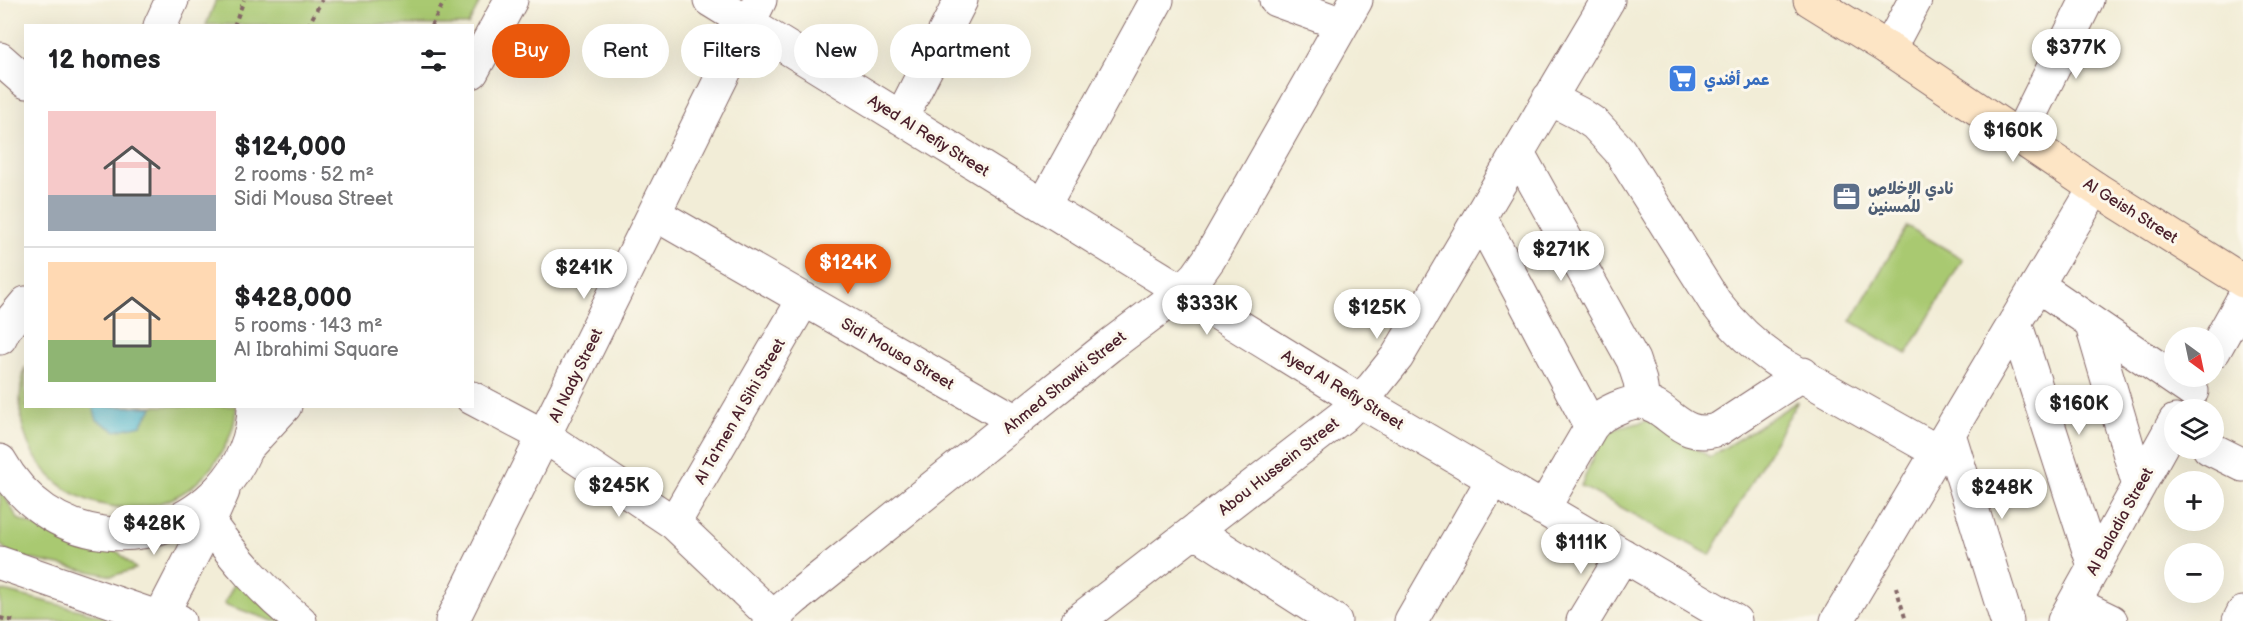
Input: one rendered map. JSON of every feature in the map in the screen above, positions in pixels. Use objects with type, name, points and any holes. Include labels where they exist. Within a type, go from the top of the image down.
[{"type":"main road","name":"Al Geish Street","points":[[1810,0],[1890,50],[2095,188],[2243,281]]},
{"type":"street","points":[[161,24],[172,0]]},
{"type":"street","points":[[474,68],[511,0]]},
{"type":"street","name":"Ayed Al Refiy Street","points":[[710,0],[755,12],[901,118],[1360,400],[1735,621]]},
{"type":"street","points":[[901,118],[961,0]]},
{"type":"street","points":[[1044,205],[1157,0]]},
{"type":"street","points":[[1276,0],[1349,12]]},
{"type":"street","name":"Abou Hussein Street","points":[[1084,619],[1344,416],[1397,357],[1608,0]]},
{"type":"street","points":[[1890,50],[1915,0]]},
{"type":"street","points":[[2019,137],[2087,0]]},
{"type":"street","name":"Al Nady Street","points":[[452,621],[755,12]]},
{"type":"street","name":"Ahmed Shawki Street","points":[[773,620],[1121,336],[1182,291],[1197,276],[1209,259],[1349,12]]},
{"type":"street","points":[[0,59],[24,80]]},
{"type":"street","points":[[1550,99],[1595,124],[1619,150],[1728,320],[1762,352],[1943,443],[2007,621]]},
{"type":"street","points":[[1518,153],[1633,360],[1640,381],[1642,402]]},
{"type":"street","points":[[1837,621],[2095,188]]},
{"type":"street","name":"Sidi Mousa Street","points":[[655,214],[1016,421]]},
{"type":"street","points":[[1480,217],[1591,427]]},
{"type":"street","points":[[2037,285],[2091,322],[2171,399]]},
{"type":"street","name":"Al Ta'men Al Sihi Street","points":[[674,523],[804,299]]},
{"type":"street","points":[[2224,333],[2243,299]]},
{"type":"street","points":[[0,338],[15,305]]},
{"type":"street","points":[[2015,322],[2094,566]]},
{"type":"street","points":[[2091,322],[2139,486]]},
{"type":"street","points":[[1543,509],[1595,421],[1608,412],[1630,403],[1642,402],[1693,431],[1711,432],[1803,374]]},
{"type":"street","points":[[474,399],[544,436],[674,523],[773,620]]},
{"type":"street","points":[[247,447],[255,408]]},
{"type":"street","points":[[0,563],[164,620],[210,523],[226,483],[247,447],[283,408]]},
{"type":"street","name":"Al Baladia Street","points":[[2069,612],[2164,442]]},
{"type":"street","points":[[2224,456],[2243,465]]},
{"type":"street","points":[[0,461],[8,477],[24,496],[44,512],[66,524],[90,532],[116,535],[141,533],[166,527],[188,516],[209,501],[226,483]]},
{"type":"street","points":[[1411,621],[1493,479]]},
{"type":"street","points":[[210,523],[231,554],[256,583],[300,621]]},
{"type":"street","points":[[1195,531],[1335,621]]},
{"type":"street","points":[[1583,621],[1623,555]]},
{"type":"street","points":[[2069,612],[2110,621]]},
{"type":"street","points":[[2239,621],[2243,613]]},
{"type":"path","points":[[235,24],[244,0]]},
{"type":"path","points":[[309,24],[322,0]]},
{"type":"path","points":[[432,24],[445,0]]},
{"type":"path","points":[[0,618],[14,621]]},
{"type":"green space","points":[[216,0],[481,0],[469,24],[206,24]]},
{"type":"green space","points":[[1907,226],[1963,259],[1907,354],[1851,321]]},
{"type":"green space","points":[[24,372],[24,408],[236,408],[236,413],[228,440],[218,458],[194,485],[165,501],[133,508],[101,504],[71,492],[46,472],[28,443],[20,408]]},
{"type":"green space","points":[[1798,401],[1710,555],[1581,486],[1604,432],[1650,420],[1710,457]]},
{"type":"green space","points":[[0,489],[18,519],[51,533],[118,552],[136,569],[112,576],[11,555],[0,544]]},
{"type":"green space","points":[[237,579],[290,621],[273,621],[224,604]]},
{"type":"green space","points":[[0,590],[123,621],[0,621]]},
{"type":"water","points":[[94,408],[152,408],[141,425],[116,431],[97,420]]},
{"type":"place","name":"عمر أفندي","points":[[1683,79]]},
{"type":"place","name":"نادي الإخلاص للمسنين","points":[[1847,197]]}]
